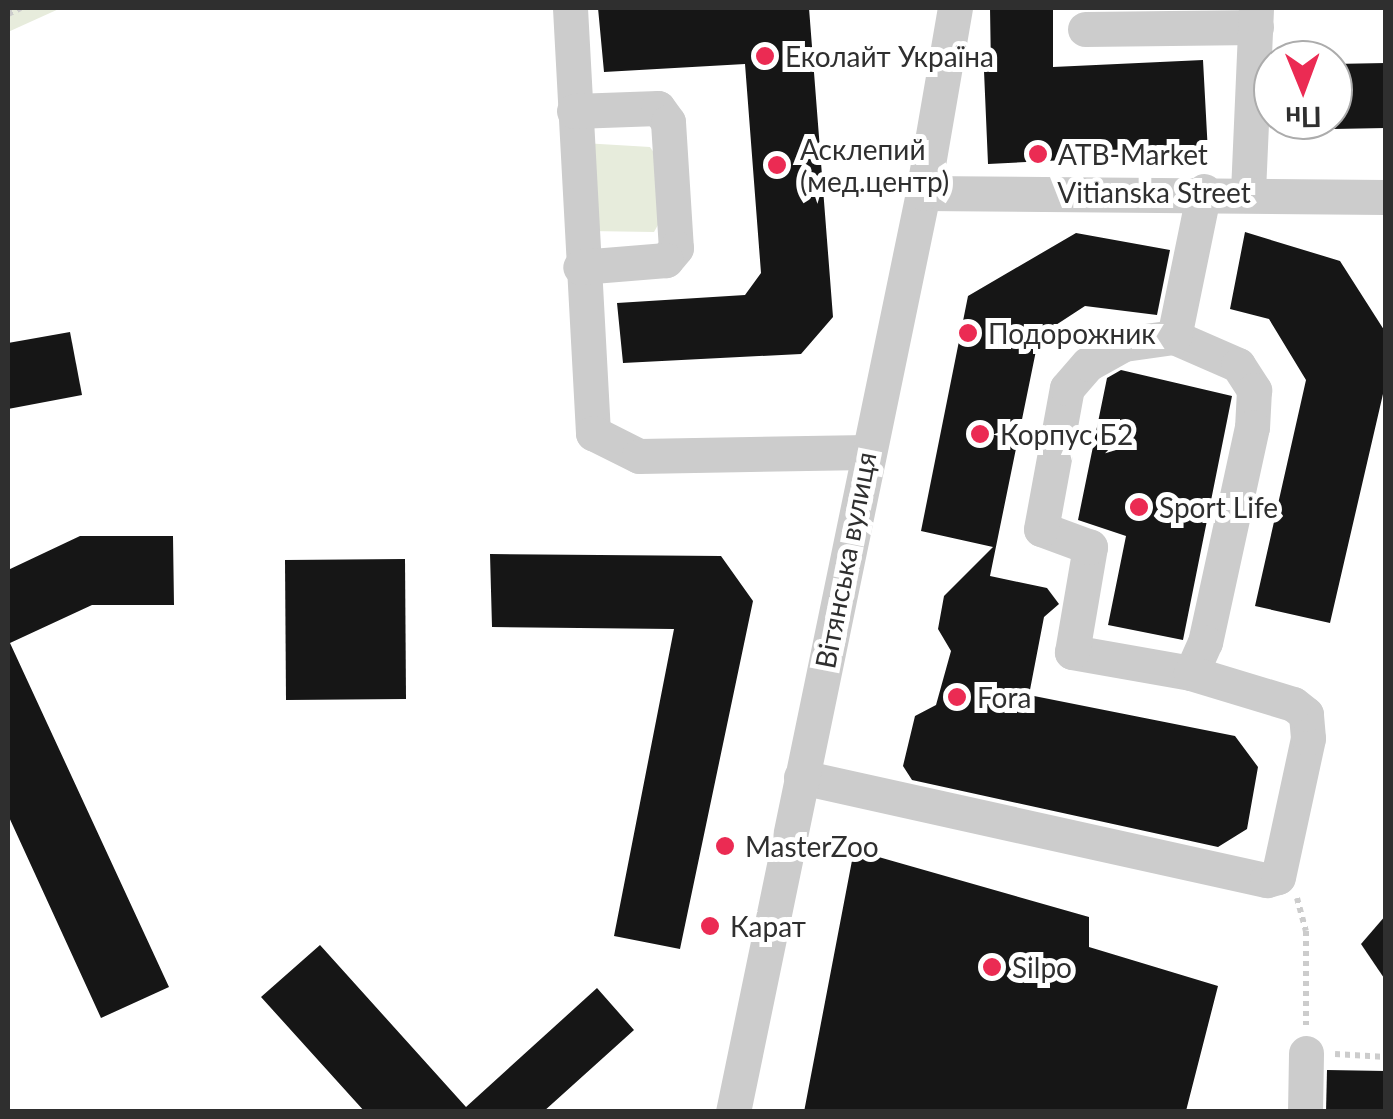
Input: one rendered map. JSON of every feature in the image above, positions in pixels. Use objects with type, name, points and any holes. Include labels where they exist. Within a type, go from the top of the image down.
[{"type":"street","points":[[570,8],[580,267],[588,413],[593,433],[611,448],[639,456],[867,452]]},
{"type":"street","name":"Вітянська вулиця","points":[[733,1112],[923,193],[955,8]]},
{"type":"street","points":[[1085,29],[1256,17],[1248,192]]},
{"type":"street","points":[[574,111],[658,108],[668,122],[676,248],[666,260],[580,267]]},
{"type":"street","points":[[1174,337],[1204,191]]},
{"type":"street","name":"Vitianska Street","points":[[923,193],[1204,191],[1386,197]]},
{"type":"street","points":[[801,777],[1267,880],[1278,877],[1308,738],[1306,714],[1293,704],[1191,674],[1072,652],[1090,548],[1041,529],[1067,388],[1088,364],[1124,344],[1174,337],[1238,365],[1254,390],[1252,428],[1204,642],[1191,674]]},
{"type":"street","points":[[1304,1112],[1306,1053]]},
{"type":"path","points":[[8,14],[21,8]]},
{"type":"path","points":[[1285,854],[1306,930],[1306,1053],[1386,1057]]},
{"type":"green space","points":[[8,8],[61,8],[8,32]]},
{"type":"green space","points":[[583,143],[650,147],[659,160],[663,216],[654,232],[588,231]]},
{"type":"building","points":[[598,8],[809,8],[833,317],[801,354],[623,363],[617,303],[745,295],[761,273],[745,64],[604,72]]},
{"type":"building","points":[[990,8],[1053,8],[1053,67],[1203,60],[1208,153],[988,164],[984,71],[991,70]]},
{"type":"building","points":[[1386,63],[1386,128],[1353,129],[1353,64]]},
{"type":"building","points":[[1245,232],[1340,261],[1386,333],[1386,381],[1330,623],[1255,606],[1306,380],[1269,319],[1230,309]]},
{"type":"building","points":[[1076,233],[1170,250],[1157,315],[1085,306],[1039,336],[990,576],[1047,588],[1059,604],[1044,617],[1029,695],[1235,736],[1258,767],[1247,829],[1218,847],[912,780],[903,766],[915,716],[936,705],[951,651],[938,629],[944,596],[993,547],[921,531],[968,296]]},
{"type":"building","points":[[70,332],[82,395],[8,409],[8,343]]},
{"type":"building","points":[[1121,370],[1232,396],[1183,640],[1108,625],[1126,536],[1078,520],[1107,378]]},
{"type":"building","points":[[80,536],[173,536],[174,605],[92,605],[10,643],[169,987],[101,1018],[8,815],[8,570]]},
{"type":"building","points":[[490,554],[721,556],[753,601],[680,949],[614,936],[674,629],[492,627]]},
{"type":"building","points":[[405,559],[406,699],[286,700],[285,560]]},
{"type":"building","name":"Silpo","points":[[854,850],[1089,917],[1089,947],[1218,986],[1186,1111],[804,1112]]},
{"type":"building","points":[[1386,915],[1386,981],[1361,944]]},
{"type":"building","points":[[320,945],[466,1107],[597,988],[634,1030],[543,1112],[365,1112],[261,997]]},
{"type":"building","points":[[1327,1070],[1386,1071],[1386,1112],[1326,1112]]},
{"type":"place","name":"Еколайт Україна","points":[[765,56]]},
{"type":"place","name":"ATB-Market","points":[[1038,154]]},
{"type":"place","name":"Асклепий (мед.центр)","points":[[777,165]]},
{"type":"place","name":"Подорожник","points":[[968,333]]},
{"type":"place","name":"Корпус Б2","points":[[980,434]]},
{"type":"place","name":"Sport Life","points":[[1139,507]]},
{"type":"place","name":"Fora","points":[[957,697]]},
{"type":"place","name":"MasterZoo","points":[[725,846]]},
{"type":"place","name":"Карат","points":[[710,926]]},
{"type":"place","name":"Silpo","points":[[992,967]]}]
